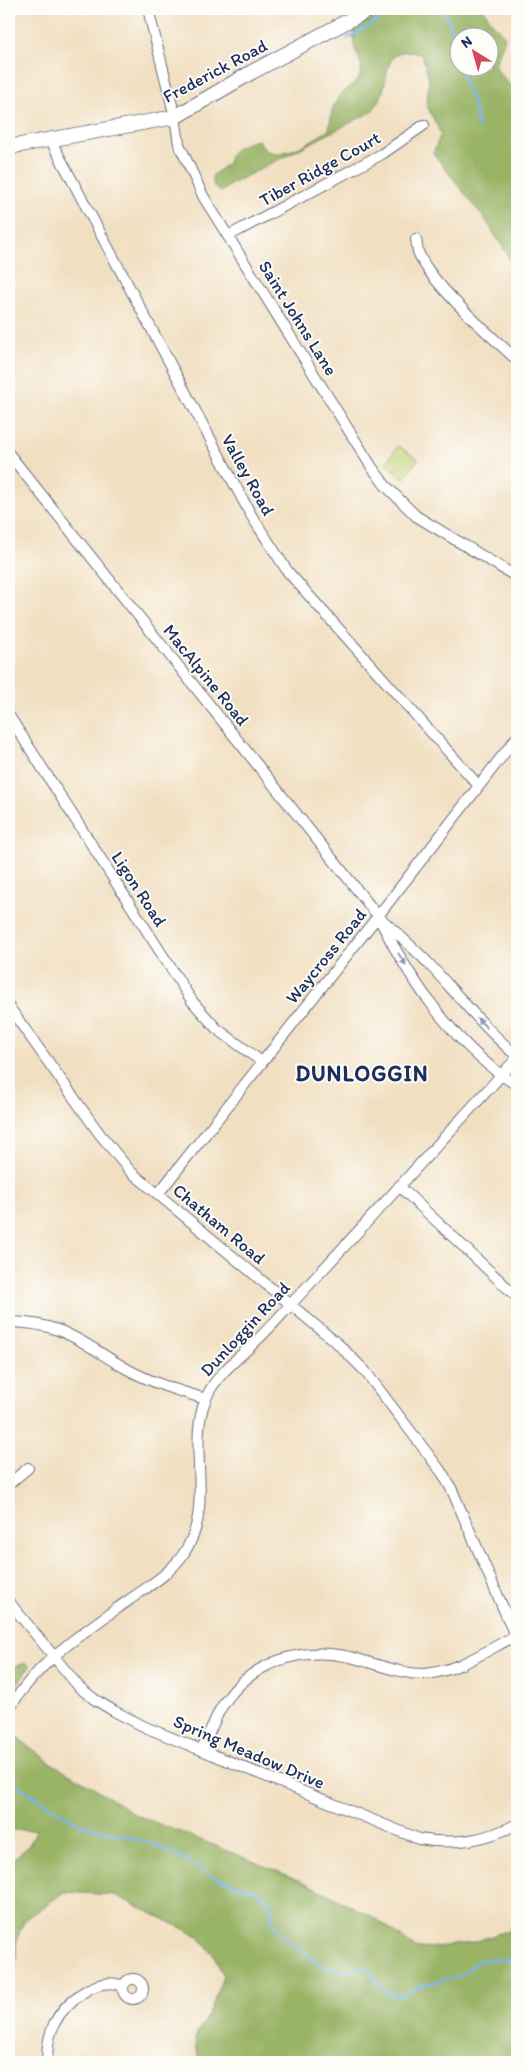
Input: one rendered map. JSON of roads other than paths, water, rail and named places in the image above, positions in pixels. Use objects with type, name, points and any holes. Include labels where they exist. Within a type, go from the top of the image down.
[{"type":"main road","name":"Frederick Road","points":[[9,147],[50,138],[175,117],[252,72],[370,9]]},
{"type":"street","name":"Saint Johns Lane","points":[[148,9],[175,117],[179,144],[187,164],[228,236],[385,486],[433,528],[517,577]]},
{"type":"street","name":"Tiber Ridge Court","points":[[228,236],[382,154],[424,125]]},
{"type":"street","name":"Valley Road","points":[[50,138],[248,510],[269,545],[288,572],[479,786]]},
{"type":"street","points":[[416,239],[419,253],[433,275],[478,323],[517,360]]},
{"type":"street","name":"MacAlpine Road","points":[[9,454],[378,916],[427,962],[471,1012],[517,1057]]},
{"type":"street","name":"Ligon Road","points":[[9,716],[192,1001],[216,1028],[262,1062]]},
{"type":"street","name":"Waycross Road","points":[[158,1194],[517,737]]},
{"type":"street","name":"MacAlpine Road","points":[[378,916],[392,945],[434,1006],[470,1047],[501,1076],[517,1086]]},
{"type":"street","name":"Chatham Road","points":[[9,1006],[27,1035],[117,1157],[142,1182],[352,1356],[443,1474],[462,1511],[516,1638]]},
{"type":"street","name":"Dunloggin Road","points":[[9,1709],[24,1686],[53,1656],[154,1582],[171,1568],[184,1553],[195,1534],[199,1517],[200,1424],[206,1399],[224,1372],[290,1305],[517,1057]]},
{"type":"street","points":[[399,1186],[517,1297]]},
{"type":"street","points":[[9,1322],[38,1323],[66,1332],[147,1378],[206,1399]]},
{"type":"street","points":[[9,1484],[28,1468]]},
{"type":"street","name":"Spring Meadow Drive","points":[[9,1602],[79,1686],[94,1699],[139,1724],[419,1840],[447,1843],[465,1842],[498,1834],[517,1824]]},
{"type":"street","points":[[202,1749],[221,1708],[233,1692],[246,1679],[275,1661],[292,1655],[310,1653],[330,1654],[408,1672],[436,1672],[464,1663],[516,1638]]},
{"type":"street","points":[[48,2062],[49,2039],[54,2024],[73,2001],[93,1987],[115,1983],[123,1986]]},
{"type":"waterway","points":[[347,39],[380,19],[421,9]]},
{"type":"waterway","points":[[443,9],[451,28]]},
{"type":"waterway","points":[[462,78],[474,106],[478,128]]},
{"type":"waterway","points":[[9,1780],[79,1824],[147,1842],[180,1857],[215,1878],[257,1891],[266,1897],[270,1904],[272,1922],[282,1936],[320,1965],[343,1972],[362,1967],[367,1968],[381,1987],[390,1994],[407,1993],[423,1985],[456,1977],[464,1974],[479,1961],[517,1961]]},
{"type":"district","name":"DUNLOGGIN","points":[[362,1073]]}]
